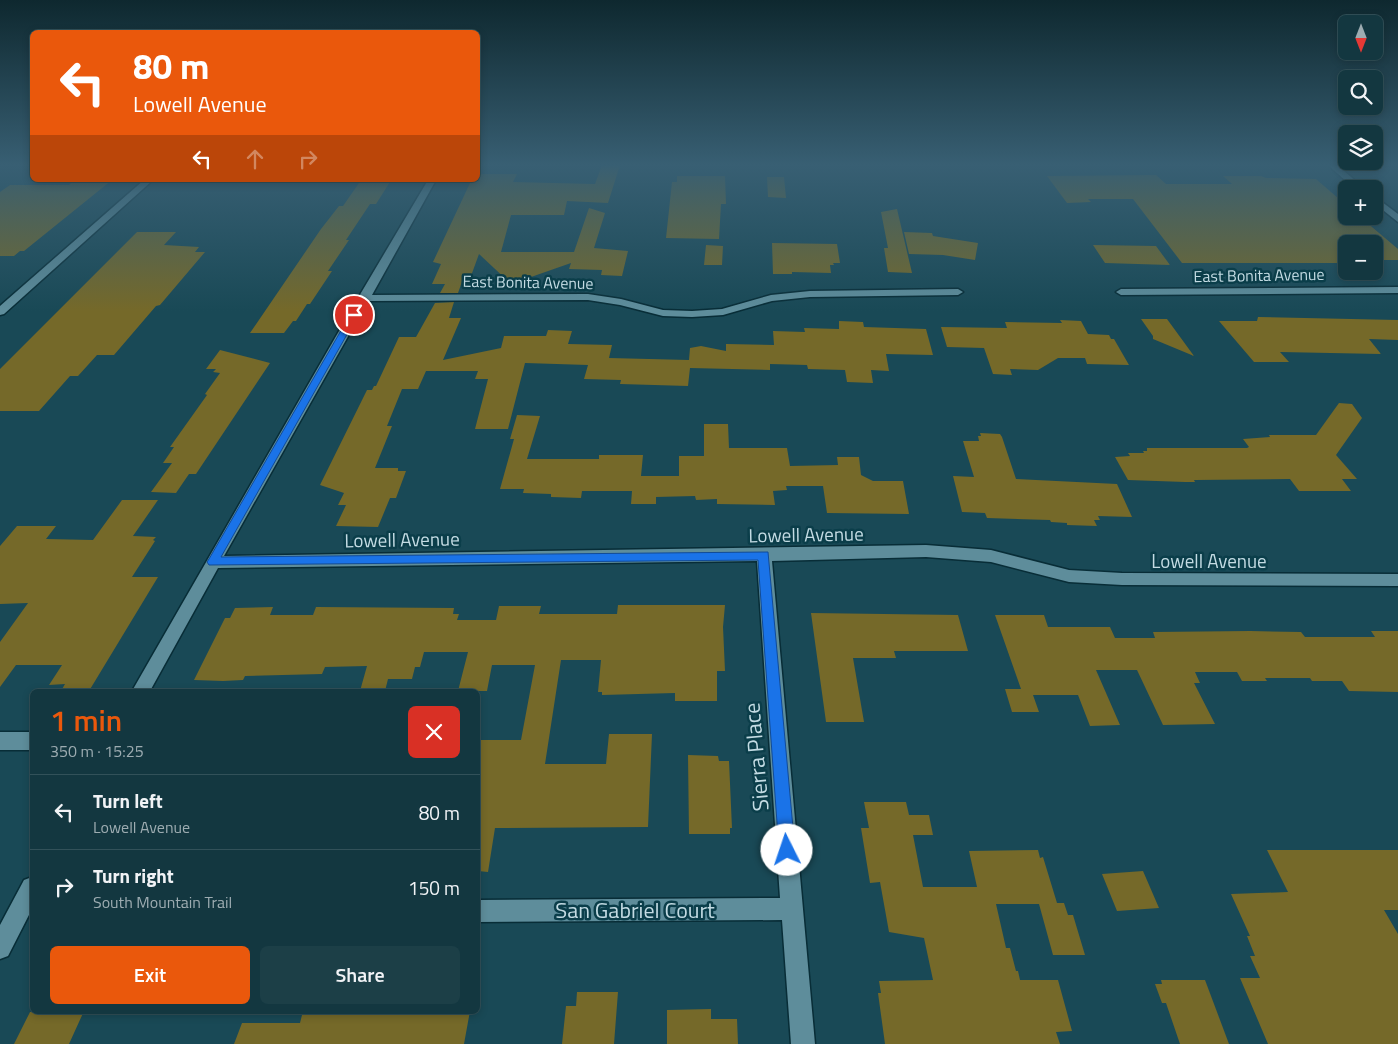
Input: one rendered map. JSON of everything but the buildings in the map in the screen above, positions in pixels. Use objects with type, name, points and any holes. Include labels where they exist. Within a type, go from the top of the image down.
[{"type":"street","points":[[0,312],[111,214]]},
{"type":"street","points":[[142,689],[413,214]]},
{"type":"street","name":"East Bonita Avenue","points":[[1121,292],[1398,290]]},
{"type":"street","name":"East Bonita Avenue","points":[[364,298],[588,297],[621,302],[663,313],[692,314],[723,312],[771,298],[810,294],[958,292]]},
{"type":"street","name":"Lowell Avenue","points":[[213,562],[764,555],[926,551],[990,556],[1069,576],[1122,580],[1398,580]]},
{"type":"street","name":"Sierra Place","points":[[764,555],[803,1044]]},
{"type":"street","points":[[0,741],[30,741]]},
{"type":"street","points":[[0,948],[25,914],[30,895]]},
{"type":"street","name":"San Gabriel Court","points":[[480,911],[792,909]]},
{"type":"route","points":[[354,315],[213,562],[764,555],[787,850]]}]
